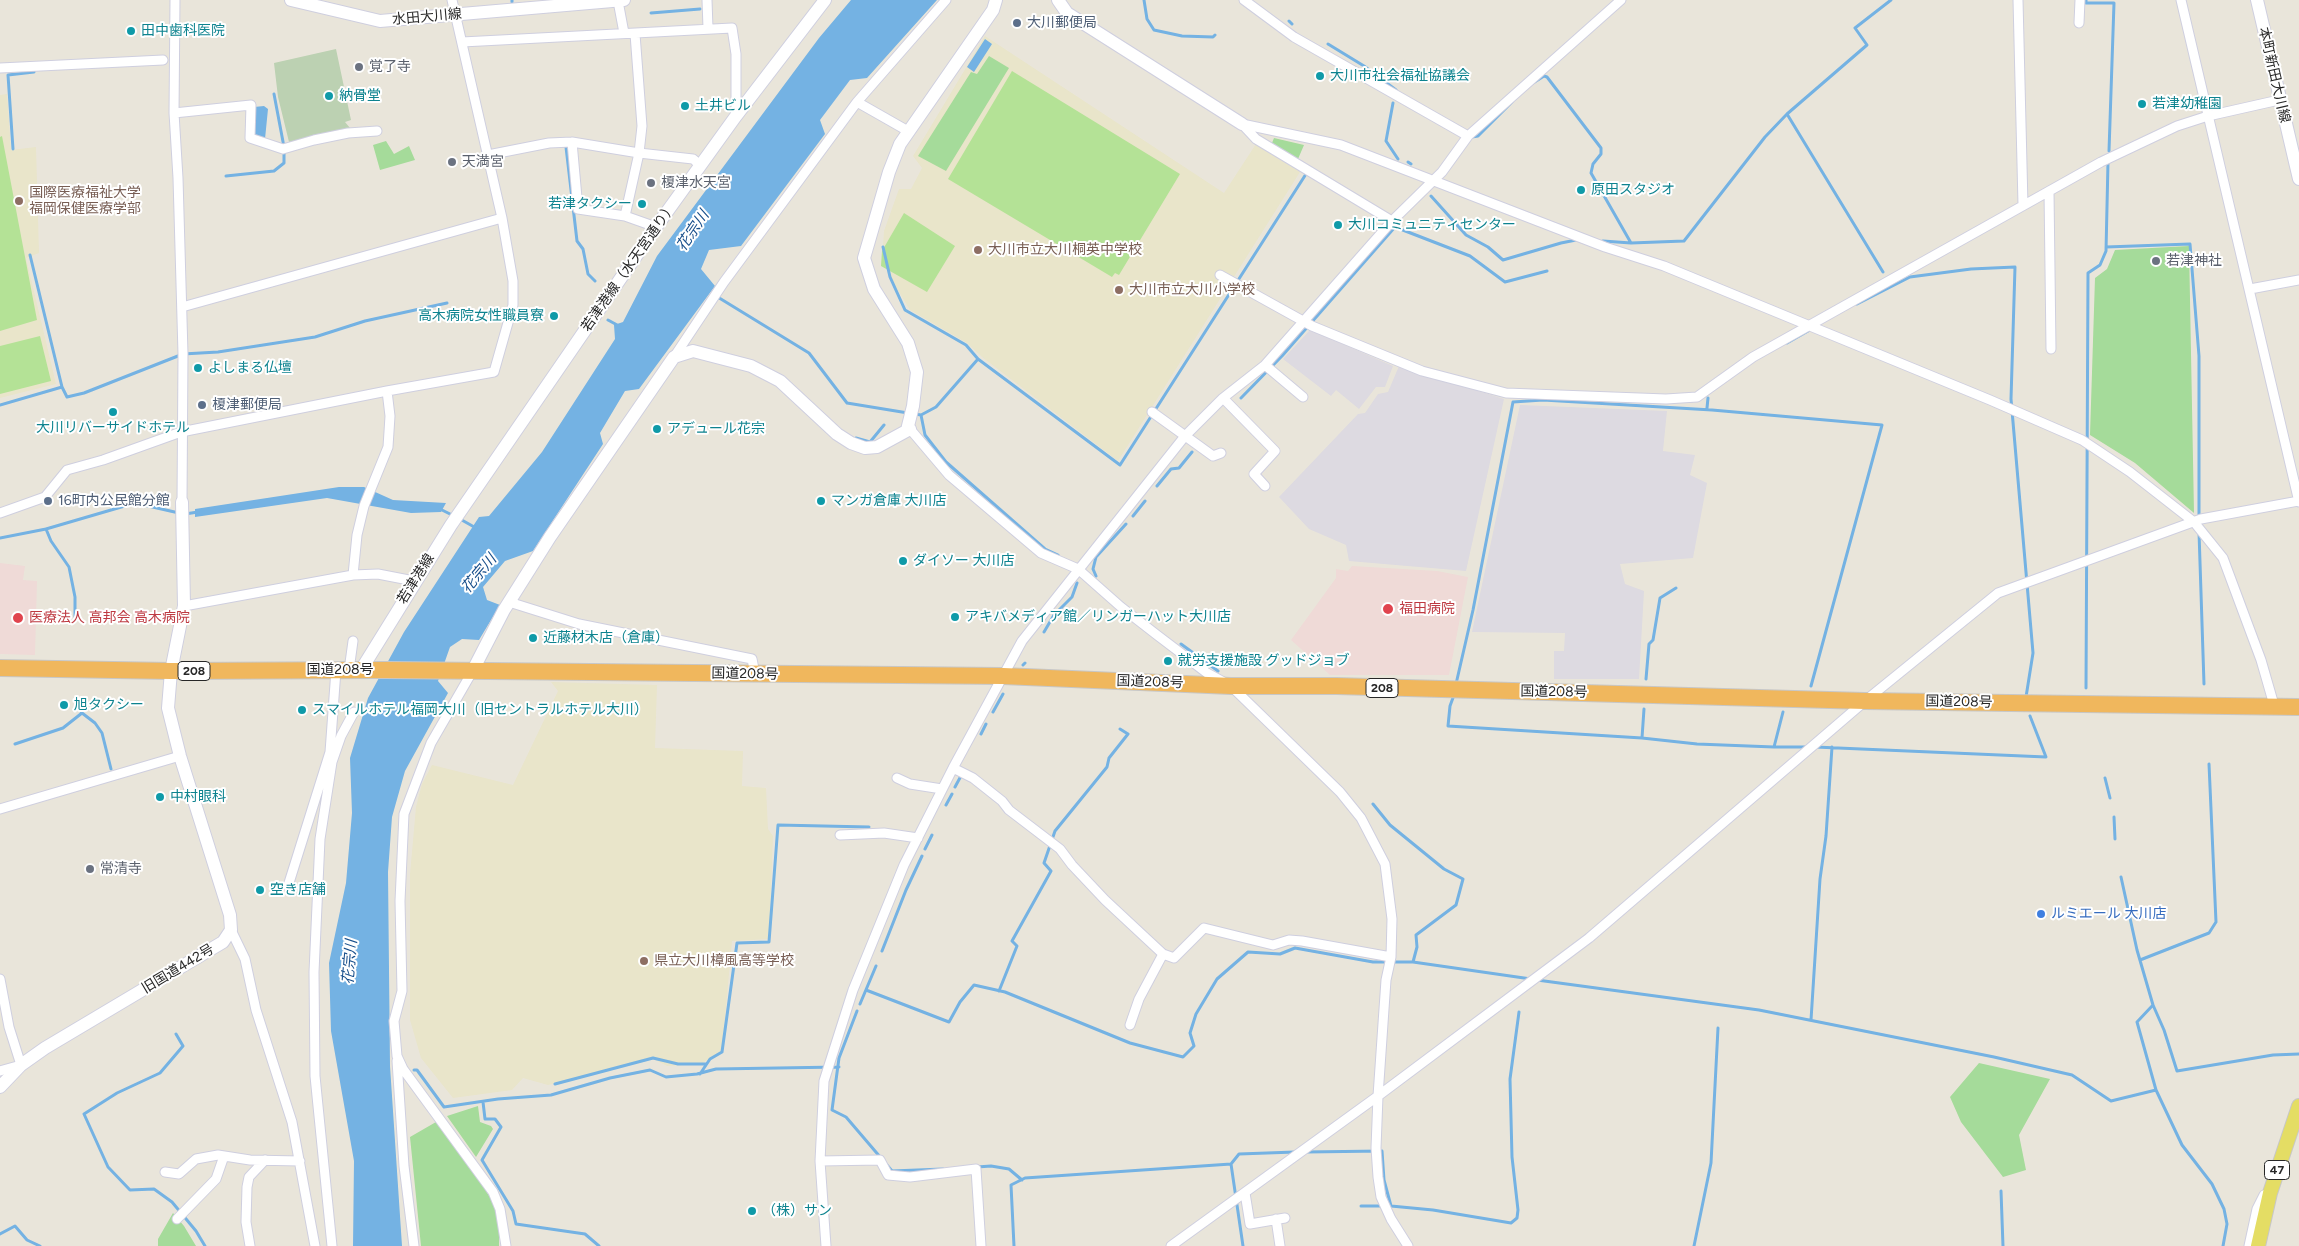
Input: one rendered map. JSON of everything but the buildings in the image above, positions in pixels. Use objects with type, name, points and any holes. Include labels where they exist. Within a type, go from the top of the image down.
[{"type":"highway","name":"国道208号","points":[[0,668],[171,671],[388,670],[1004,676],[1232,686],[1336,686],[1865,700],[2274,705],[2299,707]]},
{"type":"main road","name":"47","points":[[2258,1246],[2270,1193],[2299,1106]]},
{"type":"street","points":[[175,0],[174,113],[182,307],[181,432],[184,606],[171,671],[168,708],[180,756],[230,915],[230,930],[245,959],[258,1018],[292,1122],[316,1246]]},
{"type":"street","name":"水田大川線","points":[[291,0],[380,21],[542,3],[624,0]]},
{"type":"street","points":[[0,514],[45,497],[67,470],[103,460],[181,432],[494,372],[513,305],[513,281],[502,218],[452,0]]},
{"type":"street","points":[[708,0],[708,28]]},
{"type":"street","name":"若津港線（水天宮通り）","points":[[475,490],[700,165],[824,0]]},
{"type":"street","points":[[414,1246],[404,1166],[394,1021],[402,991],[400,901],[404,814],[431,743],[509,602],[588,480],[715,295],[857,102],[946,0]]},
{"type":"street","points":[[674,356],[694,351],[751,366],[780,382],[837,434],[850,443],[865,448],[877,447],[908,430],[917,372],[908,343],[874,289],[864,258],[889,172],[908,132],[993,10],[996,0]]},
{"type":"street","points":[[1058,0],[1067,13],[1242,124],[1256,139],[1392,221]]},
{"type":"street","points":[[1244,0],[1294,37],[1468,136]]},
{"type":"street","points":[[826,1246],[820,1161],[821,1121],[828,1068],[853,990],[904,865],[953,768],[1022,641],[1185,436],[1223,398],[1265,365],[1309,324],[1392,221],[1433,182],[1468,136],[1621,0]]},
{"type":"street","points":[[2018,0],[2023,205]]},
{"type":"street","points":[[2080,0],[2080,23]]},
{"type":"street","points":[[1171,1246],[1378,1096],[1592,936],[1865,700],[1998,593],[2200,519],[2299,502],[2182,0]]},
{"type":"street","name":"本町新田大川線","points":[[2257,0],[2299,179]]},
{"type":"street","points":[[618,1],[624,33]]},
{"type":"street","points":[[462,42],[732,28],[736,54],[736,116]]},
{"type":"street","points":[[625,216],[639,153],[642,126],[635,34]]},
{"type":"street","points":[[0,68],[163,60]]},
{"type":"street","points":[[1220,275],[1309,324],[1422,371],[1506,393],[1666,399],[1697,397],[1753,357],[1807,325],[2101,162],[2177,126],[2208,116],[2279,100]]},
{"type":"street","points":[[857,102],[908,132]]},
{"type":"street","points":[[174,113],[251,105],[250,138],[283,149],[348,133],[377,131]]},
{"type":"street","points":[[1242,124],[1341,145],[1605,247],[1664,266],[1990,400],[2082,440],[2130,472],[2194,522],[2223,558],[2261,660],[2274,705]]},
{"type":"street","points":[[488,155],[549,143],[572,142],[639,153],[693,159],[700,165]]},
{"type":"street","points":[[572,142],[578,209],[625,216],[656,227]]},
{"type":"street","points":[[2049,191],[2050,350]]},
{"type":"street","points":[[182,307],[502,218]]},
{"type":"street","points":[[2250,289],[2299,280]]},
{"type":"street","points":[[1265,365],[1303,397]]},
{"type":"street","points":[[353,575],[357,535],[365,505],[388,447],[390,416],[387,391]]},
{"type":"street","points":[[1223,398],[1275,452],[1254,474],[1265,486]]},
{"type":"street","points":[[1154,414],[1213,456],[1221,453]]},
{"type":"street","points":[[908,430],[949,475],[1041,553],[1078,569],[1121,607],[1207,674],[1232,686],[1340,792],[1361,818],[1385,864],[1392,919],[1378,1096],[1376,1150],[1381,1197],[1391,1220],[1408,1246]]},
{"type":"street","name":"若津港線","points":[[348,670],[414,581],[475,490]]},
{"type":"street","points":[[184,606],[353,575],[378,574],[414,581]]},
{"type":"street","points":[[509,602],[579,624],[752,659],[755,674]]},
{"type":"street","points":[[288,886],[330,752],[335,708],[348,670],[353,641]]},
{"type":"street","points":[[332,1246],[315,1076],[314,972],[320,839],[332,762],[341,736],[354,712]]},
{"type":"street","points":[[330,752],[332,762]]},
{"type":"street","points":[[0,809],[180,756]]},
{"type":"street","points":[[953,768],[979,782],[1010,810],[1060,849],[1099,893],[1163,954],[1174,958],[1204,928],[1273,945],[1289,940],[1302,941],[1390,961]]},
{"type":"street","points":[[897,778],[910,784],[942,789]]},
{"type":"street","points":[[840,835],[884,833],[918,838]]},
{"type":"street","name":"旧国道442号","points":[[0,1087],[21,1065],[45,1048],[224,942],[230,930]]},
{"type":"street","points":[[1130,1025],[1139,999],[1163,954]]},
{"type":"street","points":[[0,979],[9,1027],[21,1065],[0,1071]]},
{"type":"street","points":[[397,1056],[403,1069],[493,1192],[500,1209],[506,1246]]},
{"type":"street","points":[[165,1172],[179,1174],[196,1159],[218,1155],[265,1160],[300,1161]]},
{"type":"street","points":[[177,1219],[216,1179],[224,1156]]},
{"type":"street","points":[[250,1246],[246,1222],[247,1187],[249,1177],[265,1160]]},
{"type":"street","points":[[820,1161],[880,1160],[888,1175],[910,1177],[976,1170],[980,1246]]},
{"type":"street","points":[[2249,1246],[2257,1209],[2264,1195],[2270,1193]]},
{"type":"street","points":[[1238,1197],[1250,1224],[1280,1219],[1280,1246]]},
{"type":"shaded area","points":[[985,36],[1224,193],[1256,144],[1300,172],[1118,461],[982,357],[967,343],[910,310],[890,277],[883,247],[884,231],[899,189],[911,189],[922,168],[913,156]]},
{"type":"shaded area","name":"国際医療福祉大学 福岡保健医療学部","points":[[7,94],[11,150],[36,147],[39,253],[26,258],[56,384],[0,398],[0,95]]},
{"type":"shaded area","points":[[1310,330],[1393,366],[1385,387],[1376,387],[1359,409],[1336,390],[1331,396],[1283,359]]},
{"type":"shaded area","points":[[1399,366],[1504,399],[1466,571],[1349,561],[1346,545],[1309,529],[1279,497],[1358,414],[1365,413],[1378,394],[1388,392]]},
{"type":"shaded area","points":[[1520,405],[1667,411],[1663,451],[1695,455],[1690,475],[1707,483],[1693,558],[1620,564],[1625,584],[1644,591],[1639,679],[1554,679],[1554,651],[1564,651],[1565,633],[1472,632]]},
{"type":"shaded area","name":"医療法人 高邦会 高木病院","points":[[0,563],[25,566],[23,580],[37,581],[35,655],[0,654]]},
{"type":"shaded area","name":"福田病院","points":[[1352,566],[1437,571],[1468,577],[1449,675],[1330,675],[1291,640],[1336,578],[1336,569],[1348,571]]},
{"type":"shaded area","points":[[551,682],[657,685],[655,748],[743,751],[742,786],[766,788],[768,829],[773,836],[769,939],[732,941],[722,1051],[701,1064],[667,1066],[653,1059],[548,1085],[523,1078],[512,1090],[453,1098],[421,1058],[410,1020],[410,874],[416,807],[422,784],[432,765],[513,785],[558,691]]},
{"type":"green space","points":[[336,49],[351,120],[345,122],[350,128],[289,142],[278,97],[274,63]]},
{"type":"green space","points":[[989,56],[1009,68],[946,171],[918,156],[971,72],[977,74]]},
{"type":"green space","points":[[1012,71],[1180,174],[1119,275],[1115,273],[1112,277],[948,179]]},
{"type":"green space","points":[[2,136],[37,320],[0,331],[0,137]]},
{"type":"green space","points":[[1274,138],[1304,145],[1298,159],[1272,143]]},
{"type":"green space","points":[[386,141],[394,154],[409,146],[415,160],[380,170],[373,145]]},
{"type":"green space","points":[[904,213],[955,246],[927,292],[881,266],[882,251]]},
{"type":"green space","points":[[2189,246],[2194,513],[2135,463],[2090,435],[2095,278],[2107,269],[2115,250]]},
{"type":"green space","points":[[40,336],[51,381],[0,394],[0,346]]},
{"type":"green space","points":[[1979,1063],[2050,1079],[2019,1135],[2026,1170],[2003,1177],[1961,1122],[1950,1097]]},
{"type":"green space","points":[[478,1106],[480,1122],[491,1126],[493,1129],[476,1157],[447,1116]]},
{"type":"green space","points":[[436,1122],[470,1165],[491,1199],[499,1220],[499,1246],[421,1246],[410,1137]]},
{"type":"green space","points":[[173,1213],[184,1226],[196,1246],[158,1246],[158,1239]]},
{"type":"water","name":"花宗川","points":[[851,0],[937,0],[867,78],[850,80],[820,120],[825,134],[741,246],[709,250],[701,269],[715,286],[639,389],[625,391],[600,433],[603,444],[533,551],[505,561],[483,587],[487,600],[500,605],[479,640],[462,639],[450,647],[438,681],[448,693],[405,771],[392,817],[388,872],[390,1066],[402,1246],[353,1246],[354,1161],[331,1031],[329,963],[346,883],[352,813],[350,758],[368,698],[404,632],[479,517],[489,516],[542,452],[615,339],[614,325],[623,322],[657,256],[819,38]]},
{"type":"water","points":[[985,39],[992,44],[974,72],[967,67]]},
{"type":"water","points":[[264,106],[268,109],[265,139],[253,134],[254,107]]},
{"type":"water","points":[[339,487],[364,487],[393,500],[446,503],[441,512],[411,513],[327,498],[195,517],[195,509]]},
{"type":"waterway","points":[[1144,0],[1147,19],[1154,30],[1182,36],[1213,37],[1215,35]]},
{"type":"waterway","points":[[1603,241],[1631,243],[1684,241],[1765,137],[1787,114],[1867,45],[1855,28],[1891,0]]},
{"type":"waterway","points":[[2086,0],[2086,3],[2114,3],[2109,151]]},
{"type":"waterway","points":[[651,13],[700,9]]},
{"type":"waterway","points":[[1289,21],[1292,24]]},
{"type":"waterway","points":[[1328,44],[1364,66],[1396,90]]},
{"type":"waterway","points":[[13,149],[8,75],[34,72]]},
{"type":"waterway","points":[[1533,83],[1544,76],[1547,77],[1601,148],[1601,154],[1593,164],[1591,173],[1631,243]]},
{"type":"waterway","points":[[274,94],[284,147]]},
{"type":"waterway","points":[[1472,137],[1478,136],[1512,102]]},
{"type":"waterway","points":[[1393,103],[1386,141],[1398,159]]},
{"type":"waterway","points":[[1787,114],[1883,272]]},
{"type":"waterway","points":[[566,147],[577,241],[583,249],[588,274],[595,281]]},
{"type":"waterway","points":[[226,176],[274,171],[284,163],[284,151]]},
{"type":"waterway","points":[[2086,688],[2088,273],[2100,265],[2106,251],[2108,162]]},
{"type":"waterway","points":[[883,247],[890,277],[905,310],[966,345],[978,359],[1120,465],[1306,174]]},
{"type":"waterway","points":[[1431,196],[1466,235],[1488,247],[1503,260],[1576,240]]},
{"type":"waterway","points":[[1241,398],[1282,356],[1395,227],[1470,256],[1505,282],[1547,271]]},
{"type":"waterway","points":[[2106,247],[2190,244],[2199,356],[2199,518]]},
{"type":"waterway","points":[[0,405],[62,387],[30,255]]},
{"type":"waterway","points":[[1857,304],[1910,277],[1971,269],[2015,267],[2011,399],[2033,653],[2026,697]]},
{"type":"waterway","points":[[716,296],[809,353],[847,403],[908,413]]},
{"type":"waterway","points":[[62,387],[67,397],[84,393],[183,354],[218,352],[315,337],[365,321],[447,303]]},
{"type":"waterway","points":[[608,320],[619,326]]},
{"type":"waterway","points":[[1787,343],[1808,331]]},
{"type":"waterway","points":[[915,414],[921,415],[936,407],[978,359]]},
{"type":"waterway","points":[[1707,408],[1708,398]]},
{"type":"waterway","points":[[1456,684],[1473,610],[1513,402],[1543,400],[1712,410],[1882,425],[1811,686]]},
{"type":"waterway","points":[[921,415],[925,435],[946,462],[1045,549],[1058,555]]},
{"type":"waterway","points":[[856,438],[870,442],[884,425]]},
{"type":"waterway","points":[[1157,486],[1171,469],[1179,468],[1192,452]]},
{"type":"waterway","points":[[1133,516],[1145,501]]},
{"type":"waterway","points":[[0,538],[46,529],[135,503],[179,513]]},
{"type":"waterway","points":[[440,509],[454,516]]},
{"type":"waterway","points":[[185,514],[198,512]]},
{"type":"waterway","points":[[460,519],[476,528]]},
{"type":"waterway","points":[[1096,576],[1093,569],[1096,557],[1126,524]]},
{"type":"waterway","points":[[46,529],[51,541],[69,567],[75,597],[75,617]]},
{"type":"waterway","points":[[2199,532],[2204,684]]},
{"type":"waterway","points":[[1044,632],[1054,615],[1072,597],[1077,583]]},
{"type":"waterway","points":[[1646,679],[1649,644],[1653,640],[1660,598],[1676,588]]},
{"type":"waterway","points":[[1181,644],[1218,671]]},
{"type":"waterway","points":[[993,712],[1003,694]]},
{"type":"waterway","points":[[1454,695],[1450,706],[1448,726],[1642,738],[1697,744],[1774,747],[1783,712]]},
{"type":"waterway","points":[[78,707],[82,713]]},
{"type":"waterway","points":[[1642,738],[1644,709]]},
{"type":"waterway","points":[[15,744],[63,728],[82,713],[95,723],[102,733],[111,769]]},
{"type":"waterway","points":[[1815,747],[2046,757],[2030,716]]},
{"type":"waterway","points":[[981,734],[986,724]]},
{"type":"waterway","points":[[999,991],[1017,946],[1012,941],[1051,871],[1044,863],[1055,831],[1107,767],[1109,758],[1128,734],[1120,729]]},
{"type":"waterway","points":[[1774,747],[1809,747]]},
{"type":"waterway","points":[[1811,1020],[1820,879],[1826,836],[1832,747]]},
{"type":"waterway","points":[[2140,960],[2209,933],[2216,922],[2209,764]]},
{"type":"waterway","points":[[955,787],[962,774]]},
{"type":"waterway","points":[[2105,778],[2110,798]]},
{"type":"waterway","points":[[946,805],[952,794]]},
{"type":"waterway","points":[[1373,804],[1390,825],[1444,869],[1463,879],[1456,905],[1416,935],[1417,947],[1413,962],[1531,979]]},
{"type":"waterway","points":[[2114,817],[2115,839]]},
{"type":"waterway","points":[[700,1074],[710,1059],[722,1052],[737,943],[769,942],[778,825],[869,827]]},
{"type":"waterway","points":[[925,849],[932,835]]},
{"type":"waterway","points":[[882,951],[906,890],[922,856]]},
{"type":"waterway","points":[[2121,877],[2137,950],[2153,1005],[2137,1022],[2156,1090],[2182,1145],[2212,1184],[2224,1209],[2227,1224],[2223,1246]]},
{"type":"waterway","points":[[866,990],[949,1022],[960,1002],[974,985],[1005,992],[1130,1043],[1183,1057],[1194,1046],[1190,1033],[1196,1014],[1217,979],[1248,952],[1280,954],[1295,948],[1373,962],[1413,962]]},
{"type":"waterway","points":[[860,1004],[876,966]]},
{"type":"waterway","points":[[1537,980],[1759,1010],[1994,1057],[2072,1075],[2111,1101],[2156,1090]]},
{"type":"waterway","points":[[2153,1005],[2164,1030],[2177,1071],[2273,1055],[2299,1054]]},
{"type":"waterway","points":[[857,1011],[839,1058],[832,1110],[846,1117],[881,1158]]},
{"type":"waterway","points":[[1361,1206],[1391,1206],[1433,1210],[1511,1223],[1517,1218],[1518,1210],[1512,1157],[1510,1079],[1519,1012]]},
{"type":"waterway","points":[[1694,1246],[1711,1163],[1718,1028]]},
{"type":"waterway","points":[[176,1034],[183,1046],[160,1073],[117,1093],[84,1114],[108,1167],[130,1190],[154,1189],[172,1202],[196,1231],[205,1246]]},
{"type":"waterway","points":[[555,1084],[653,1058],[678,1064],[706,1064]]},
{"type":"waterway","points":[[414,1070],[417,1070],[444,1107],[498,1099],[551,1095],[610,1078],[650,1070],[666,1077],[697,1074],[716,1069],[839,1067]]},
{"type":"waterway","points":[[483,1102],[485,1119],[495,1119],[501,1127],[482,1160],[513,1211],[516,1224],[585,1234],[599,1246]]},
{"type":"waterway","points":[[1306,1152],[1382,1151],[1384,1180],[1391,1206]]},
{"type":"waterway","points":[[1243,1246],[1231,1164],[1239,1154],[1295,1152]]},
{"type":"waterway","points":[[1014,1246],[1011,1185],[1025,1178],[1231,1164]]},
{"type":"waterway","points":[[887,1165],[892,1171],[943,1169]]},
{"type":"waterway","points":[[977,1167],[991,1166],[1009,1169],[1022,1180]]},
{"type":"waterway","points":[[2001,1191],[2003,1246]]},
{"type":"waterway","points":[[0,1234],[15,1226],[27,1240],[40,1246]]},
{"type":"place","name":"大川郵便局","points":[[1017,23]]},
{"type":"place","name":"田中歯科医院","points":[[131,31]]},
{"type":"place","name":"覚了寺","points":[[359,67]]},
{"type":"place","name":"大川市社会福祉協議会","points":[[1320,76]]},
{"type":"place","name":"納骨堂","points":[[329,96]]},
{"type":"place","name":"若津幼稚園","points":[[2142,104]]},
{"type":"place","name":"土井ビル","points":[[685,106]]},
{"type":"place","name":"天満宮","points":[[452,162]]},
{"type":"place","name":"榎津水天宮","points":[[651,183]]},
{"type":"place","name":"原田スタジオ","points":[[1581,190]]},
{"type":"place","name":"国際医療福祉大学 福岡保健医療学部","points":[[19,201]]},
{"type":"place","name":"若津タクシー","points":[[642,204]]},
{"type":"place","name":"大川コミュニティセンター","points":[[1338,225]]},
{"type":"place","name":"大川市立大川桐英中学校","points":[[978,250]]},
{"type":"place","name":"若津神社","points":[[2156,261]]},
{"type":"place","name":"大川市立大川小学校","points":[[1119,290]]},
{"type":"place","name":"高木病院女性職員寮","points":[[554,316]]},
{"type":"place","name":"よしまる仏壇","points":[[198,368]]},
{"type":"place","name":"榎津郵便局","points":[[202,405]]},
{"type":"place","name":"大川リバーサイドホテル","points":[[113,412]]},
{"type":"place","name":"アデュール花宗","points":[[657,429]]},
{"type":"place","name":"16町内公民館分館","points":[[48,501]]},
{"type":"place","name":"マンガ倉庫 大川店","points":[[821,501]]},
{"type":"place","name":"ダイソー 大川店","points":[[903,561]]},
{"type":"place","name":"福田病院","points":[[1388,609]]},
{"type":"place","name":"アキバメディア館／リンガーハット大川店","points":[[955,617]]},
{"type":"place","name":"医療法人 高邦会 高木病院","points":[[18,618]]},
{"type":"place","name":"近藤材木店（倉庫）","points":[[533,638]]},
{"type":"place","name":"就労支援施設 グッドジョブ","points":[[1168,661]]},
{"type":"place","name":"旭タクシー","points":[[64,705]]},
{"type":"place","name":"スマイルホテル福岡大川（旧セントラルホテル大川）","points":[[302,710]]},
{"type":"place","name":"中村眼科","points":[[160,797]]},
{"type":"place","name":"常清寺","points":[[90,869]]},
{"type":"place","name":"空き店舗","points":[[260,890]]},
{"type":"place","name":"ルミエール 大川店","points":[[2041,914]]},
{"type":"place","name":"県立大川樟風高等学校","points":[[644,961]]},
{"type":"place","name":"（株）サン","points":[[752,1211]]}]
